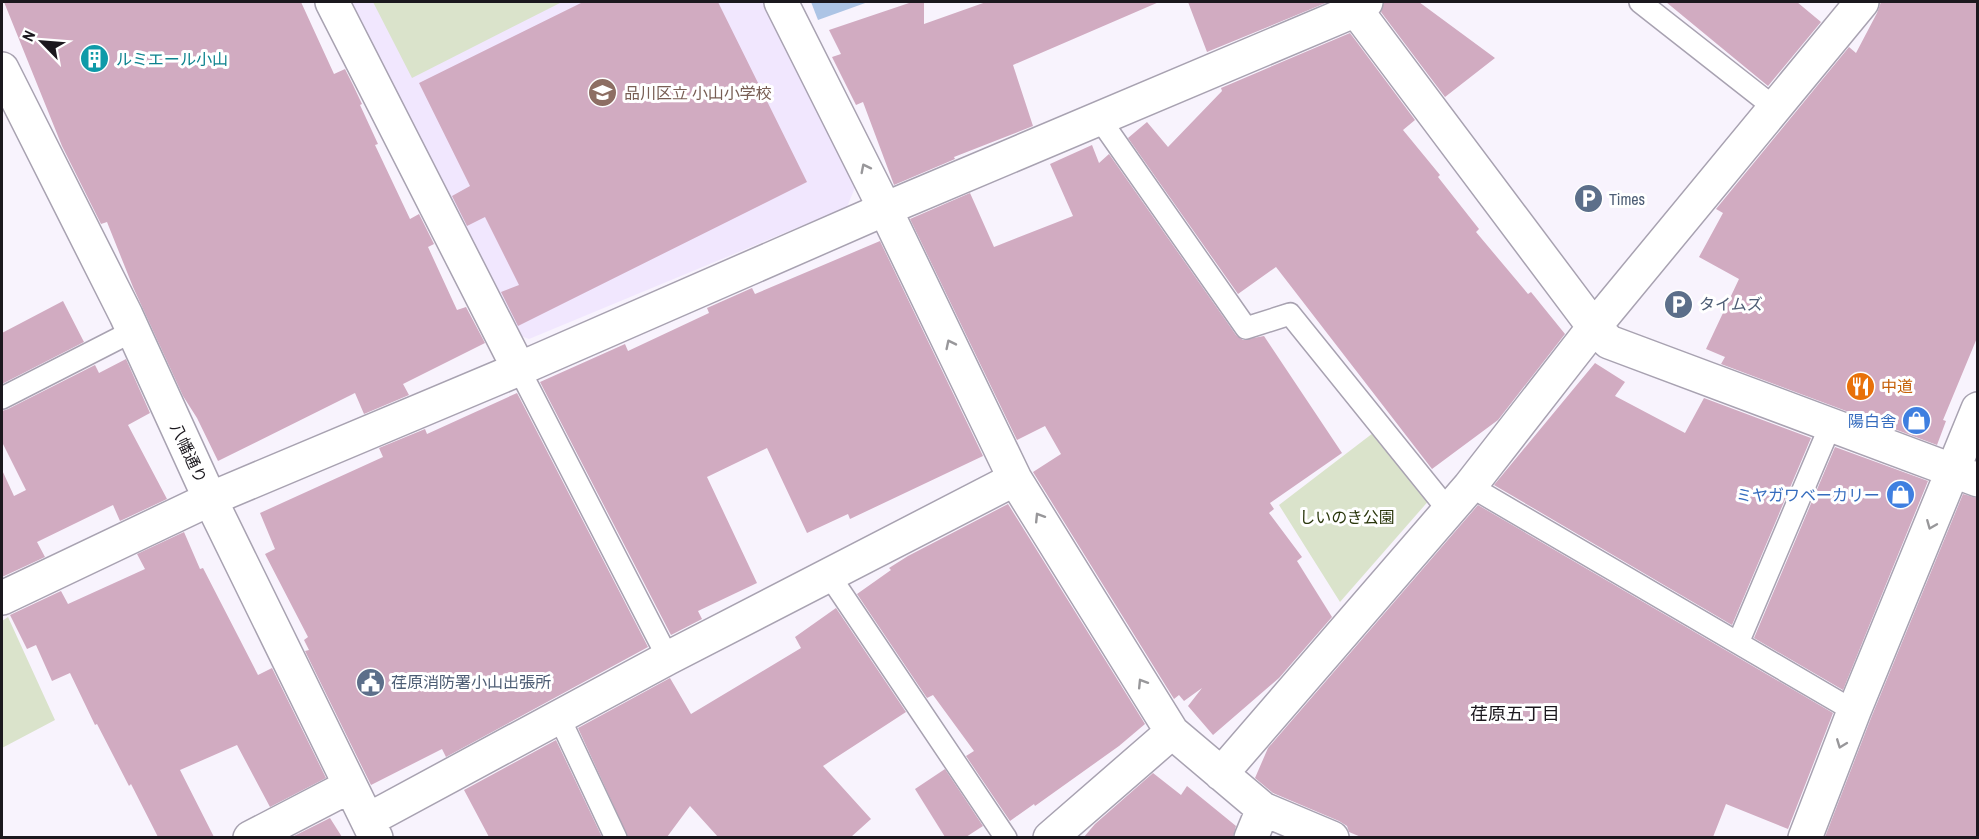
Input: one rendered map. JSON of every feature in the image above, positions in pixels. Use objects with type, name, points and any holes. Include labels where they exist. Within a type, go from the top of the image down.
[{"type":"street","points":[[332,2],[519,369]]},
{"type":"street","points":[[781,2],[885,209],[1015,479],[1172,732],[1221,774],[1257,823],[1332,837]]},
{"type":"street","points":[[1221,774],[1470,486],[1594,327],[1862,2]]},
{"type":"street","points":[[2,598],[210,499],[519,369],[1358,4],[1594,327],[1609,342],[1965,475]]},
{"type":"street","name":"八幡通り","points":[[2,69],[133,332],[210,499],[372,829]]},
{"type":"street","points":[[1805,837],[1854,711],[1965,475],[1977,409]]},
{"type":"street","points":[[372,829],[559,717],[668,658],[1015,479]]},
{"type":"street","points":[[1050,837],[1172,732]]},
{"type":"street","points":[[250,837],[351,786]]},
{"type":"lane","points":[[1640,2],[1775,108]]},
{"type":"lane","points":[[1099,118],[1246,328],[1290,314],[1449,511]]},
{"type":"lane","points":[[2,398],[133,332]]},
{"type":"lane","points":[[519,369],[668,658]]},
{"type":"lane","points":[[1737,643],[1831,424]]},
{"type":"lane","points":[[1470,486],[1854,711]]},
{"type":"lane","points":[[829,575],[1006,837]]},
{"type":"lane","points":[[559,717],[616,837]]},
{"type":"shaded area","name":"品川区立 小山小学校","points":[[350,2],[764,2],[856,185],[847,207],[529,339],[513,333]]},
{"type":"green space","points":[[373,2],[562,2],[412,78]]},
{"type":"green space","name":"しいのき公園","points":[[1377,430],[1431,498],[1340,602],[1279,505]]},
{"type":"green space","points":[[8,617],[55,720],[2,748],[2,621]]},
{"type":"water","points":[[811,2],[868,2],[818,20]]},
{"type":"building","points":[[4,2],[301,2],[334,74],[345,69],[378,144],[375,145],[410,219],[419,214],[434,244],[428,247],[457,310],[466,307],[485,343],[403,384],[409,395],[364,414],[355,393],[218,461],[197,418],[183,396],[133,287],[107,222],[101,224],[62,146]]},
{"type":"building","name":"品川区立 小山小学校","points":[[583,2],[718,2],[807,182],[518,326],[501,292],[519,285],[485,217],[467,226],[452,196],[470,186],[419,83]]},
{"type":"building","points":[[912,2],[924,2],[924,24],[986,2],[1159,2],[1013,65],[1033,126],[954,157],[955,159],[894,185],[863,102],[856,105],[832,57],[841,54],[829,30]]},
{"type":"building","points":[[1188,2],[1328,2],[1207,52]]},
{"type":"building","points":[[1384,2],[1419,2],[1495,58],[1445,97],[1381,12]]},
{"type":"building","points":[[1666,2],[1797,2],[1821,22],[1768,86]]},
{"type":"building","points":[[1881,2],[1977,2],[1977,338],[1943,420],[1946,421],[1937,445],[1721,364],[1725,357],[1706,349],[1739,279],[1699,257],[1723,213],[1716,209],[1849,47],[1856,53]]},
{"type":"building","points":[[1350,33],[1415,120],[1403,130],[1440,175],[1438,177],[1479,229],[1476,232],[1528,294],[1531,292],[1565,334],[1498,420],[1432,469],[1276,267],[1238,294],[1128,138],[1147,122],[1168,147],[1222,91],[1221,88]]},
{"type":"building","points":[[1092,145],[1099,163],[1109,154],[1236,335],[1243,340],[1264,336],[1342,453],[1270,503],[1274,509],[1269,513],[1302,557],[1297,561],[1332,617],[1279,678],[1213,735],[1188,706],[1202,688],[1184,701],[1179,695],[1174,699],[1033,472],[1061,454],[1045,426],[1017,440],[910,219],[970,193],[994,247],[1073,216],[1050,164]]},
{"type":"building","points":[[880,241],[983,456],[850,519],[848,514],[807,533],[767,448],[707,477],[757,583],[698,611],[702,619],[671,635],[540,382],[625,344],[628,351],[709,313],[707,308],[752,288],[755,294]]},
{"type":"building","points":[[63,301],[84,342],[2,384],[2,333]]},
{"type":"building","points":[[126,359],[150,413],[128,425],[167,499],[120,521],[113,505],[37,542],[45,557],[2,577],[2,470],[14,496],[26,490],[2,442],[2,411],[95,365],[99,373]]},
{"type":"building","points":[[1595,363],[1625,382],[1615,396],[1685,433],[1704,398],[1811,438],[1732,625],[1494,485]]},
{"type":"building","points":[[517,393],[648,647],[446,757],[442,749],[371,785],[305,651],[309,650],[304,640],[308,637],[265,554],[275,549],[260,513],[383,457],[379,448],[425,429],[427,434]]},
{"type":"building","points":[[1835,447],[1928,481],[1843,690],[1754,638]]},
{"type":"building","points":[[1963,494],[1977,498],[1977,837],[1825,837],[1871,718]]},
{"type":"building","points":[[1008,504],[1145,724],[1119,746],[1035,806],[1034,804],[1010,821],[966,756],[974,751],[933,695],[927,698],[857,594],[908,556]]},
{"type":"building","points":[[1478,505],[1833,713],[1788,829],[1726,804],[1713,837],[1361,837],[1349,832],[1347,826],[1339,821],[1273,793],[1255,778],[1268,748]]},
{"type":"building","points":[[184,532],[200,569],[203,568],[258,675],[272,668],[326,778],[270,807],[237,745],[180,770],[214,837],[158,837],[131,784],[129,786],[97,724],[95,725],[70,673],[52,681],[36,645],[27,649],[10,615],[61,591],[68,604],[145,569],[137,554]]},
{"type":"building","points":[[836,608],[906,712],[823,766],[871,819],[851,837],[718,837],[690,806],[667,837],[628,837],[578,728],[670,678],[691,714],[801,648],[795,637]]},
{"type":"building","points":[[556,740],[602,837],[489,837],[464,790]]},
{"type":"building","points":[[945,769],[983,826],[966,837],[945,837],[915,789]]},
{"type":"building","points":[[1153,773],[1181,795],[1187,786],[1236,826],[1233,837],[1084,837],[1095,824]]},
{"type":"building","points":[[330,818],[342,837],[292,837]]},
{"type":"place","name":"ルミエール小山","points":[[95,59]]},
{"type":"place","name":"品川区立 小山小学校","points":[[603,93]]},
{"type":"place","name":"Times","points":[[1588,199]]},
{"type":"place","name":"タイムズ","points":[[1678,304]]},
{"type":"place","name":"中道","points":[[1860,386]]},
{"type":"place","name":"陽白舎","points":[[1917,421]]},
{"type":"place","name":"ミヤガワベーカリー","points":[[1901,495]]},
{"type":"place","name":"荏原消防署小山出張所","points":[[370,682]]},
{"type":"district","name":"荏原五丁目","points":[[1515,713]]}]
